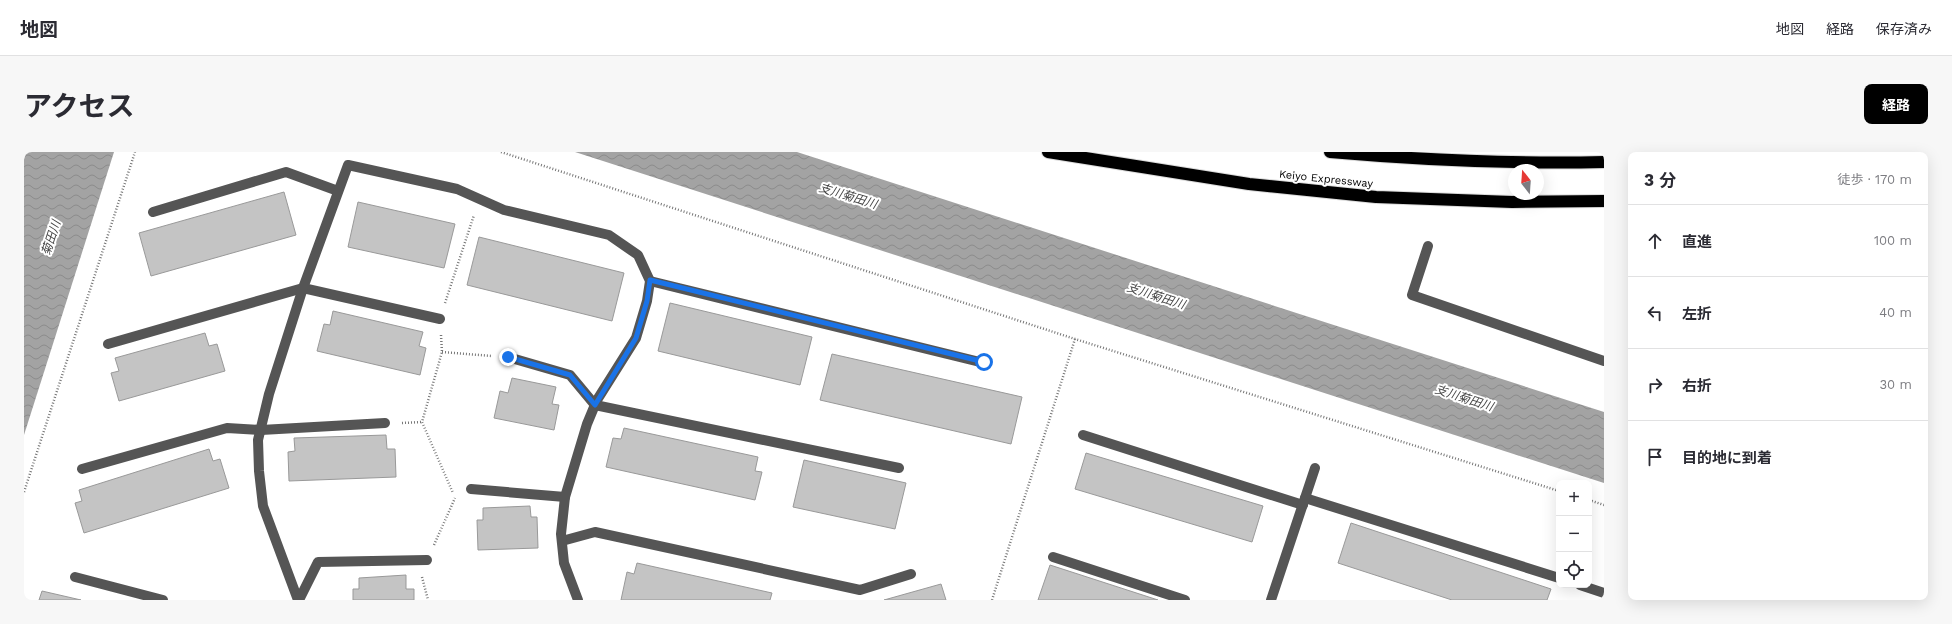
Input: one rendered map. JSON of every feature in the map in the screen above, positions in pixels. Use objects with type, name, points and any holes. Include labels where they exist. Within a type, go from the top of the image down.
[{"type":"highway","name":"Keiyo Expressway","points":[[1048,152],[1249,184],[1376,197],[1512,202],[1604,201]]},
{"type":"highway","points":[[1330,152],[1400,158],[1604,162]]},
{"type":"street","points":[[298,600],[263,506],[259,471],[258,440],[269,394],[302,288],[348,165],[457,189],[504,210],[609,235],[625,244],[638,255],[650,280],[647,301],[636,338],[595,405],[580,445],[565,497],[562,541],[564,563],[578,600]]},
{"type":"street","points":[[152,212],[286,172],[338,191]]},
{"type":"street","points":[[1428,246],[1412,294],[1604,361]]},
{"type":"street","points":[[650,280],[984,362]]},
{"type":"street","points":[[108,344],[302,288],[440,319]]},
{"type":"street","points":[[508,357],[570,375],[595,405],[900,468]]},
{"type":"street","points":[[82,469],[227,428],[261,430],[385,424]]},
{"type":"street","points":[[1083,435],[1556,577]]},
{"type":"street","points":[[1271,600],[1315,468]]},
{"type":"street","points":[[470,489],[565,497]]},
{"type":"street","points":[[562,541],[595,532],[860,590],[910,574]]},
{"type":"street","points":[[1053,557],[1185,600]]},
{"type":"street","points":[[298,600],[318,562],[427,560]]},
{"type":"street","points":[[75,577],[163,600]]},
{"type":"street","points":[[1590,588],[1604,592]]},
{"type":"path","points":[[24,492],[135,152]]},
{"type":"path","points":[[501,152],[1075,339],[1556,490]]},
{"type":"path","points":[[428,600],[421,572],[456,499],[422,422],[442,352],[440,319],[480,198]]},
{"type":"path","points":[[992,600],[1075,339]]},
{"type":"path","points":[[442,352],[508,357]]},
{"type":"path","points":[[385,424],[422,422]]},
{"type":"path","points":[[1592,501],[1604,505]]},
{"type":"water","name":"菊田川","points":[[26,152],[114,152],[24,435],[24,159]]},
{"type":"water","name":"支川菊田川","points":[[575,152],[797,152],[1604,412],[1604,483]]},
{"type":"building","points":[[284,192],[296,235],[151,276],[139,233]]},
{"type":"building","points":[[358,202],[455,224],[444,268],[348,247]]},
{"type":"building","points":[[479,237],[624,273],[612,321],[467,285]]},
{"type":"building","points":[[670,303],[812,337],[800,385],[658,351]]},
{"type":"building","points":[[333,311],[423,332],[419,346],[426,348],[420,375],[317,351],[324,324],[330,325]]},
{"type":"building","points":[[205,333],[209,346],[217,344],[225,371],[119,401],[111,373],[119,371],[115,358]]},
{"type":"building","points":[[832,354],[1022,397],[1011,444],[820,400]]},
{"type":"building","points":[[512,378],[556,387],[552,404],[559,405],[554,430],[494,418],[500,391],[508,393]]},
{"type":"building","points":[[624,428],[758,457],[755,471],[762,472],[755,500],[606,467],[613,438],[621,439]]},
{"type":"building","points":[[386,435],[387,449],[395,449],[396,477],[289,481],[288,452],[295,451],[294,438]]},
{"type":"building","points":[[209,449],[213,461],[220,459],[229,488],[84,533],[75,503],[82,501],[79,490]]},
{"type":"building","points":[[1086,453],[1263,506],[1252,542],[1075,489]]},
{"type":"building","points":[[804,460],[906,483],[895,529],[793,507]]},
{"type":"building","points":[[530,506],[531,517],[537,517],[538,548],[478,550],[477,520],[483,520],[483,508]]},
{"type":"building","points":[[1351,523],[1551,589],[1547,600],[1452,600],[1338,563]]},
{"type":"building","points":[[637,563],[772,593],[770,600],[621,600],[627,572],[634,574]]},
{"type":"building","points":[[1050,565],[1158,600],[1038,600]]},
{"type":"building","points":[[406,575],[406,589],[414,589],[414,600],[353,600],[353,589],[359,589],[359,578]]},
{"type":"building","points":[[941,584],[946,600],[884,600]]},
{"type":"building","points":[[42,591],[81,600],[39,600]]},
{"type":"route","points":[[508,357],[570,375],[595,405],[636,338],[647,301],[650,280],[984,362]]}]
